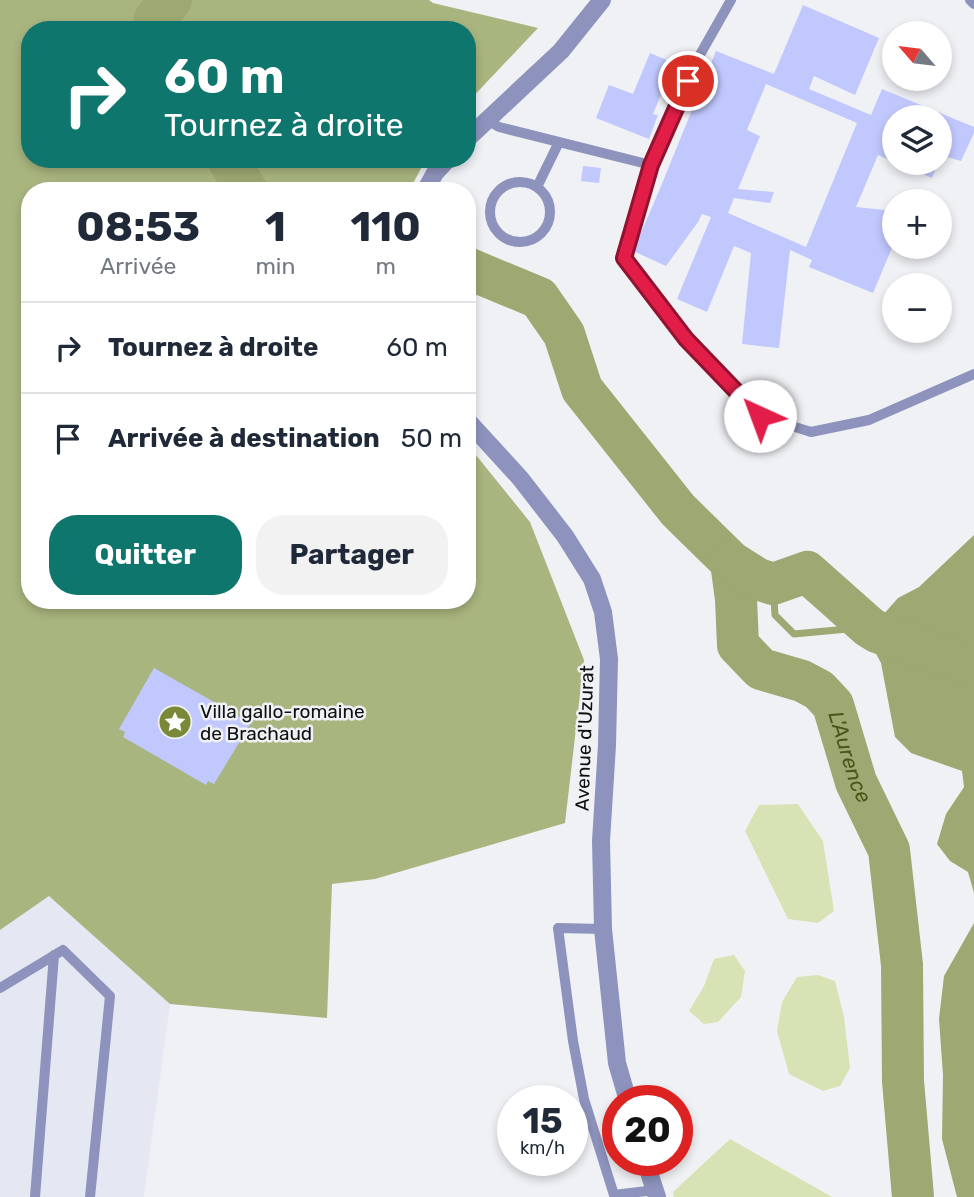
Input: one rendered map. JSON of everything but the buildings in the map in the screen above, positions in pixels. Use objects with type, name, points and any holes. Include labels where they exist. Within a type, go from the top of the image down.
[{"type":"street","points":[[476,130],[561,51],[602,0]]},
{"type":"street","name":"Avenue d'Uzurat","points":[[476,430],[520,478],[565,537],[592,579],[603,612],[609,659],[601,841],[603,929],[617,1063],[623,1085]]},
{"type":"street","points":[[650,1176],[656,1194]]},
{"type":"lane","points":[[731,0],[697,60],[651,165],[624,258],[686,339],[760,416],[811,432],[869,420],[974,374]]},
{"type":"lane","points":[[970,0],[974,4]]},
{"type":"lane","points":[[486,120],[499,127],[651,165]]},
{"type":"lane","points":[[537,187],[559,142]]},
{"type":"lane","points":[[518,182],[537,187],[544,194],[550,211],[544,230],[527,242],[506,240],[498,234],[489,215],[494,195],[500,188],[518,182]]},
{"type":"lane","points":[[603,929],[558,928],[573,1041],[584,1098],[614,1195],[656,1194]]},
{"type":"lane","points":[[0,988],[63,950],[110,996],[90,1197]]},
{"type":"lane","points":[[35,1197],[54,955]]},
{"type":"shaded area","points":[[0,0],[429,0],[538,28],[476,93],[476,21],[21,21],[21,168],[421,168],[414,182],[21,182],[21,609],[476,609],[476,455],[530,522],[584,660],[565,823],[375,879],[332,884],[327,1018],[170,1004],[49,896],[0,930]]},
{"type":"shaded area","points":[[974,535],[974,893],[968,872],[950,861],[937,844],[946,814],[964,787],[962,771],[911,753],[895,737],[881,663],[873,648],[882,616],[898,598],[919,587]]},
{"type":"shaded area","points":[[798,804],[823,841],[834,911],[818,923],[788,919],[745,831],[759,805]]},
{"type":"shaded area","points":[[49,895],[170,1004],[144,1197],[0,1197],[0,930]]},
{"type":"shaded area","points":[[974,923],[974,1197],[957,1197],[942,1139],[943,1075],[939,1019],[944,976]]},
{"type":"shaded area","points":[[734,955],[745,971],[741,997],[718,1022],[704,1024],[689,1011],[704,986],[714,959]]},
{"type":"shaded area","points":[[818,975],[835,981],[844,1017],[850,1068],[840,1086],[823,1091],[789,1074],[777,1031],[782,1002],[797,977]]},
{"type":"shaded area","points":[[730,1139],[832,1197],[674,1197],[673,1192]]},
{"type":"waterway","name":"L'Aurence","points":[[156,21],[171,0]]},
{"type":"waterway","name":"L'Aurence","points":[[233,168],[242,182]]},
{"type":"waterway","name":"L'Aurence","points":[[476,272],[539,298],[564,334],[582,389],[678,510],[731,562],[738,645],[761,669],[802,681],[819,690],[833,705],[856,782],[889,850],[902,965],[903,1081],[913,1197]]},
{"type":"waterway","points":[[731,562],[758,579],[773,584],[807,572],[877,632],[974,667]]},
{"type":"waterway","points":[[773,584],[775,615],[794,634],[869,627]]},
{"type":"place","name":"Villa gallo-romaine de Brachaud","points":[[175,722]]},
{"type":"route","points":[[688,81],[651,165],[624,258],[686,339],[760,416]]}]
